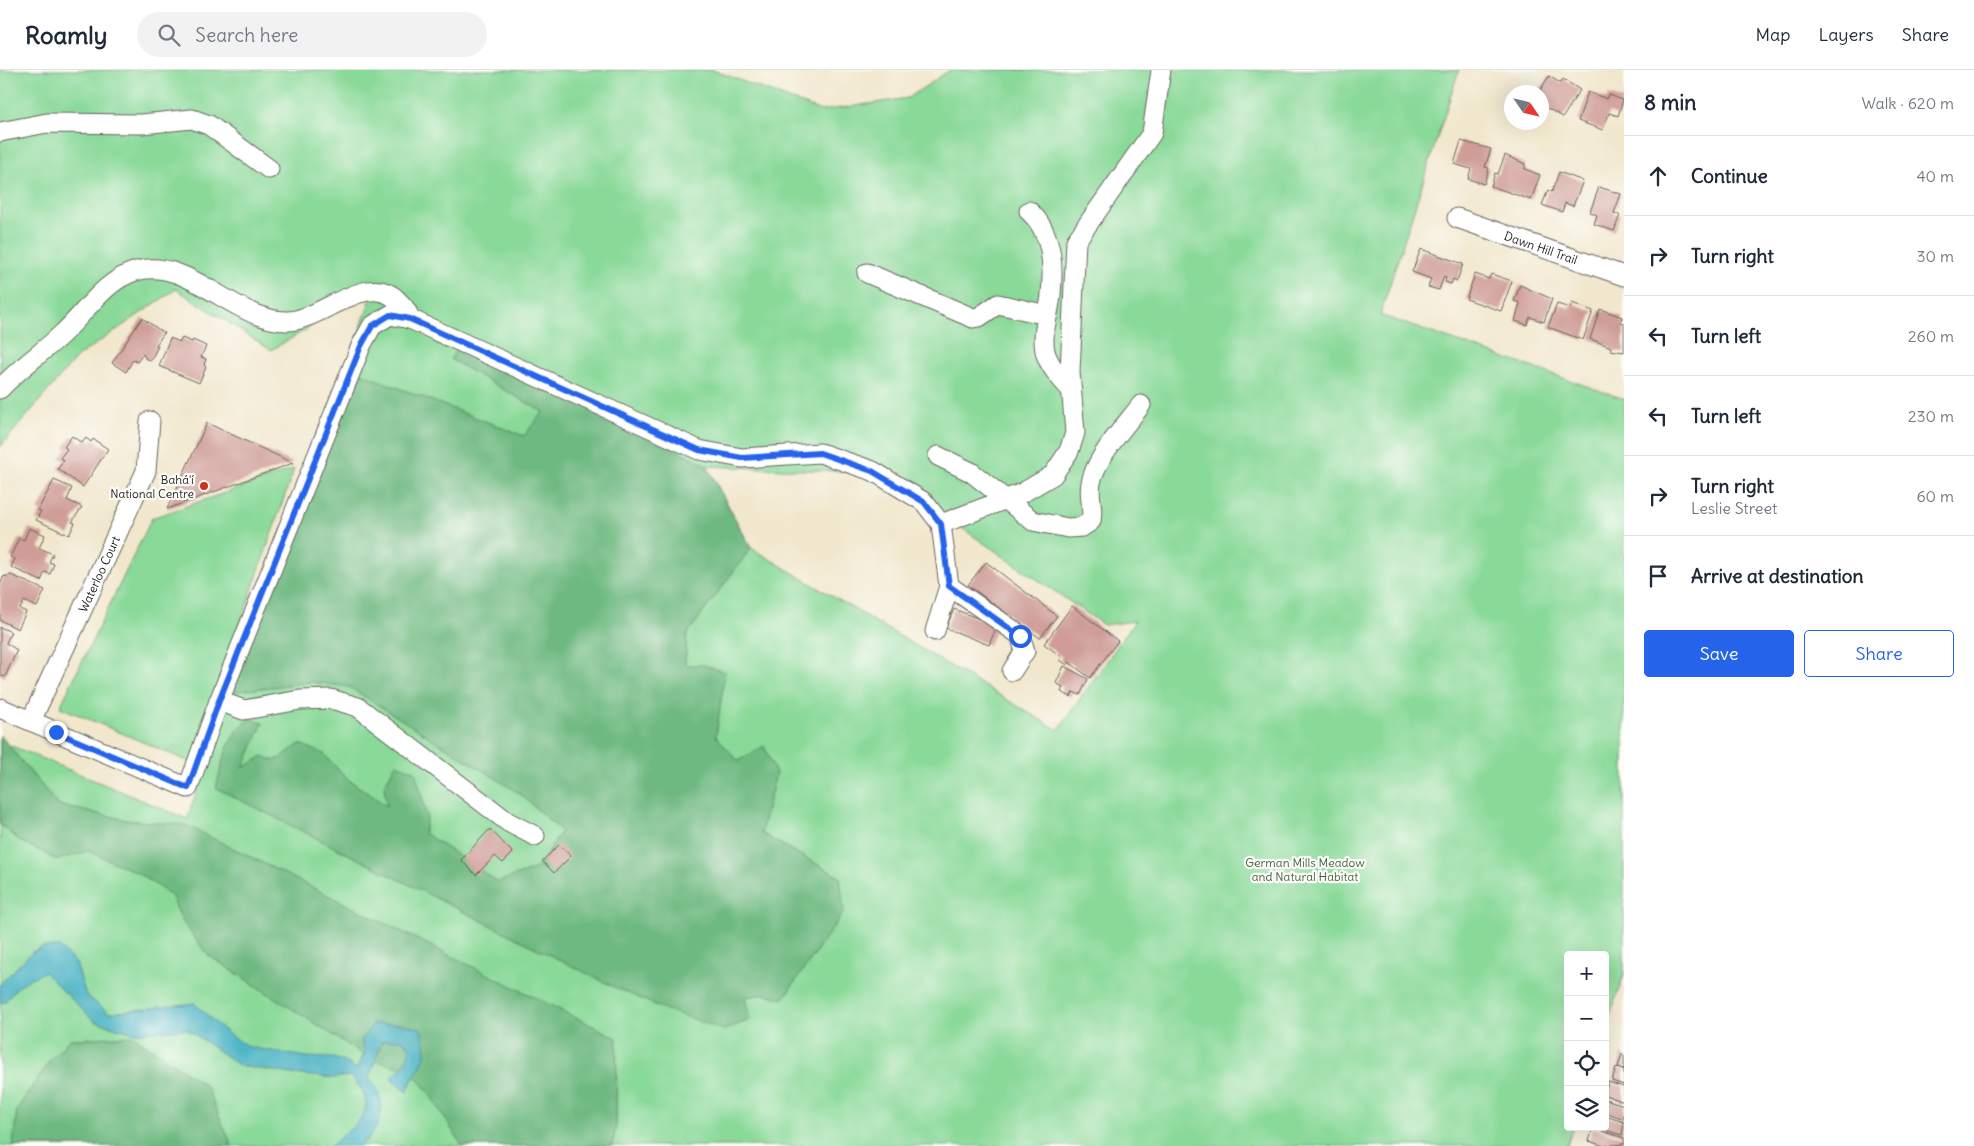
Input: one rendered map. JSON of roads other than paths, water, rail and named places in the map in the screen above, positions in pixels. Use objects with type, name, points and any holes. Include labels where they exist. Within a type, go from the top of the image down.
[{"type":"street","points":[[941,524],[1022,493],[1053,475],[1068,451],[1075,433],[1070,372],[1076,241],[1152,132],[1162,70]]},
{"type":"street","points":[[4,134],[47,123],[142,124],[192,119],[209,125],[269,169]]},
{"type":"street","points":[[1029,211],[1046,233],[1051,256],[1051,294],[1047,314],[1045,352],[1061,379],[1072,390]]},
{"type":"street","name":"Dawn Hill Trail","points":[[1457,218],[1624,276]]},
{"type":"street","points":[[0,389],[31,359],[61,335],[104,291],[124,276],[146,269],[165,269],[240,306],[274,320],[305,318],[358,293],[374,290],[396,298],[407,310],[410,319]]},
{"type":"street","points":[[867,273],[951,307],[973,318],[979,317],[998,304],[1047,314]]},
{"type":"street","points":[[0,708],[188,788],[219,701],[361,346],[372,326],[390,315],[410,319],[699,450],[742,458],[820,453],[872,471],[924,502],[941,524],[949,586],[935,630]]},
{"type":"street","points":[[938,456],[971,472],[1033,521],[1068,528],[1082,527],[1091,521],[1090,484],[1098,464],[1141,405]]},
{"type":"street","name":"Waterloo Court","points":[[31,721],[146,471],[150,421]]},
{"type":"street","points":[[949,586],[1020,636],[1025,651],[1012,671]]},
{"type":"street","points":[[219,701],[244,710],[300,700],[331,699],[358,707],[508,822],[535,836]]},
{"type":"water","points":[[43,947],[59,947],[76,963],[86,995],[109,1013],[194,1003],[227,1033],[249,1047],[306,1057],[333,1058],[346,1062],[357,1069],[365,1052],[361,1041],[373,1024],[401,1024],[420,1028],[426,1048],[423,1062],[407,1092],[391,1078],[407,1059],[409,1045],[400,1039],[382,1041],[369,1078],[381,1098],[381,1114],[375,1129],[365,1142],[358,1146],[331,1146],[357,1123],[366,1107],[365,1098],[360,1088],[350,1076],[334,1078],[240,1066],[187,1029],[134,1033],[94,1021],[44,972],[22,984],[5,1002],[0,1003],[0,984],[32,952]]},
{"type":"place","name":"Bahá'í National Centre","points":[[204,486]]},
{"type":"park label","name":"German Mills Meadow and Natural Habitat","points":[[1305,869]]}]
